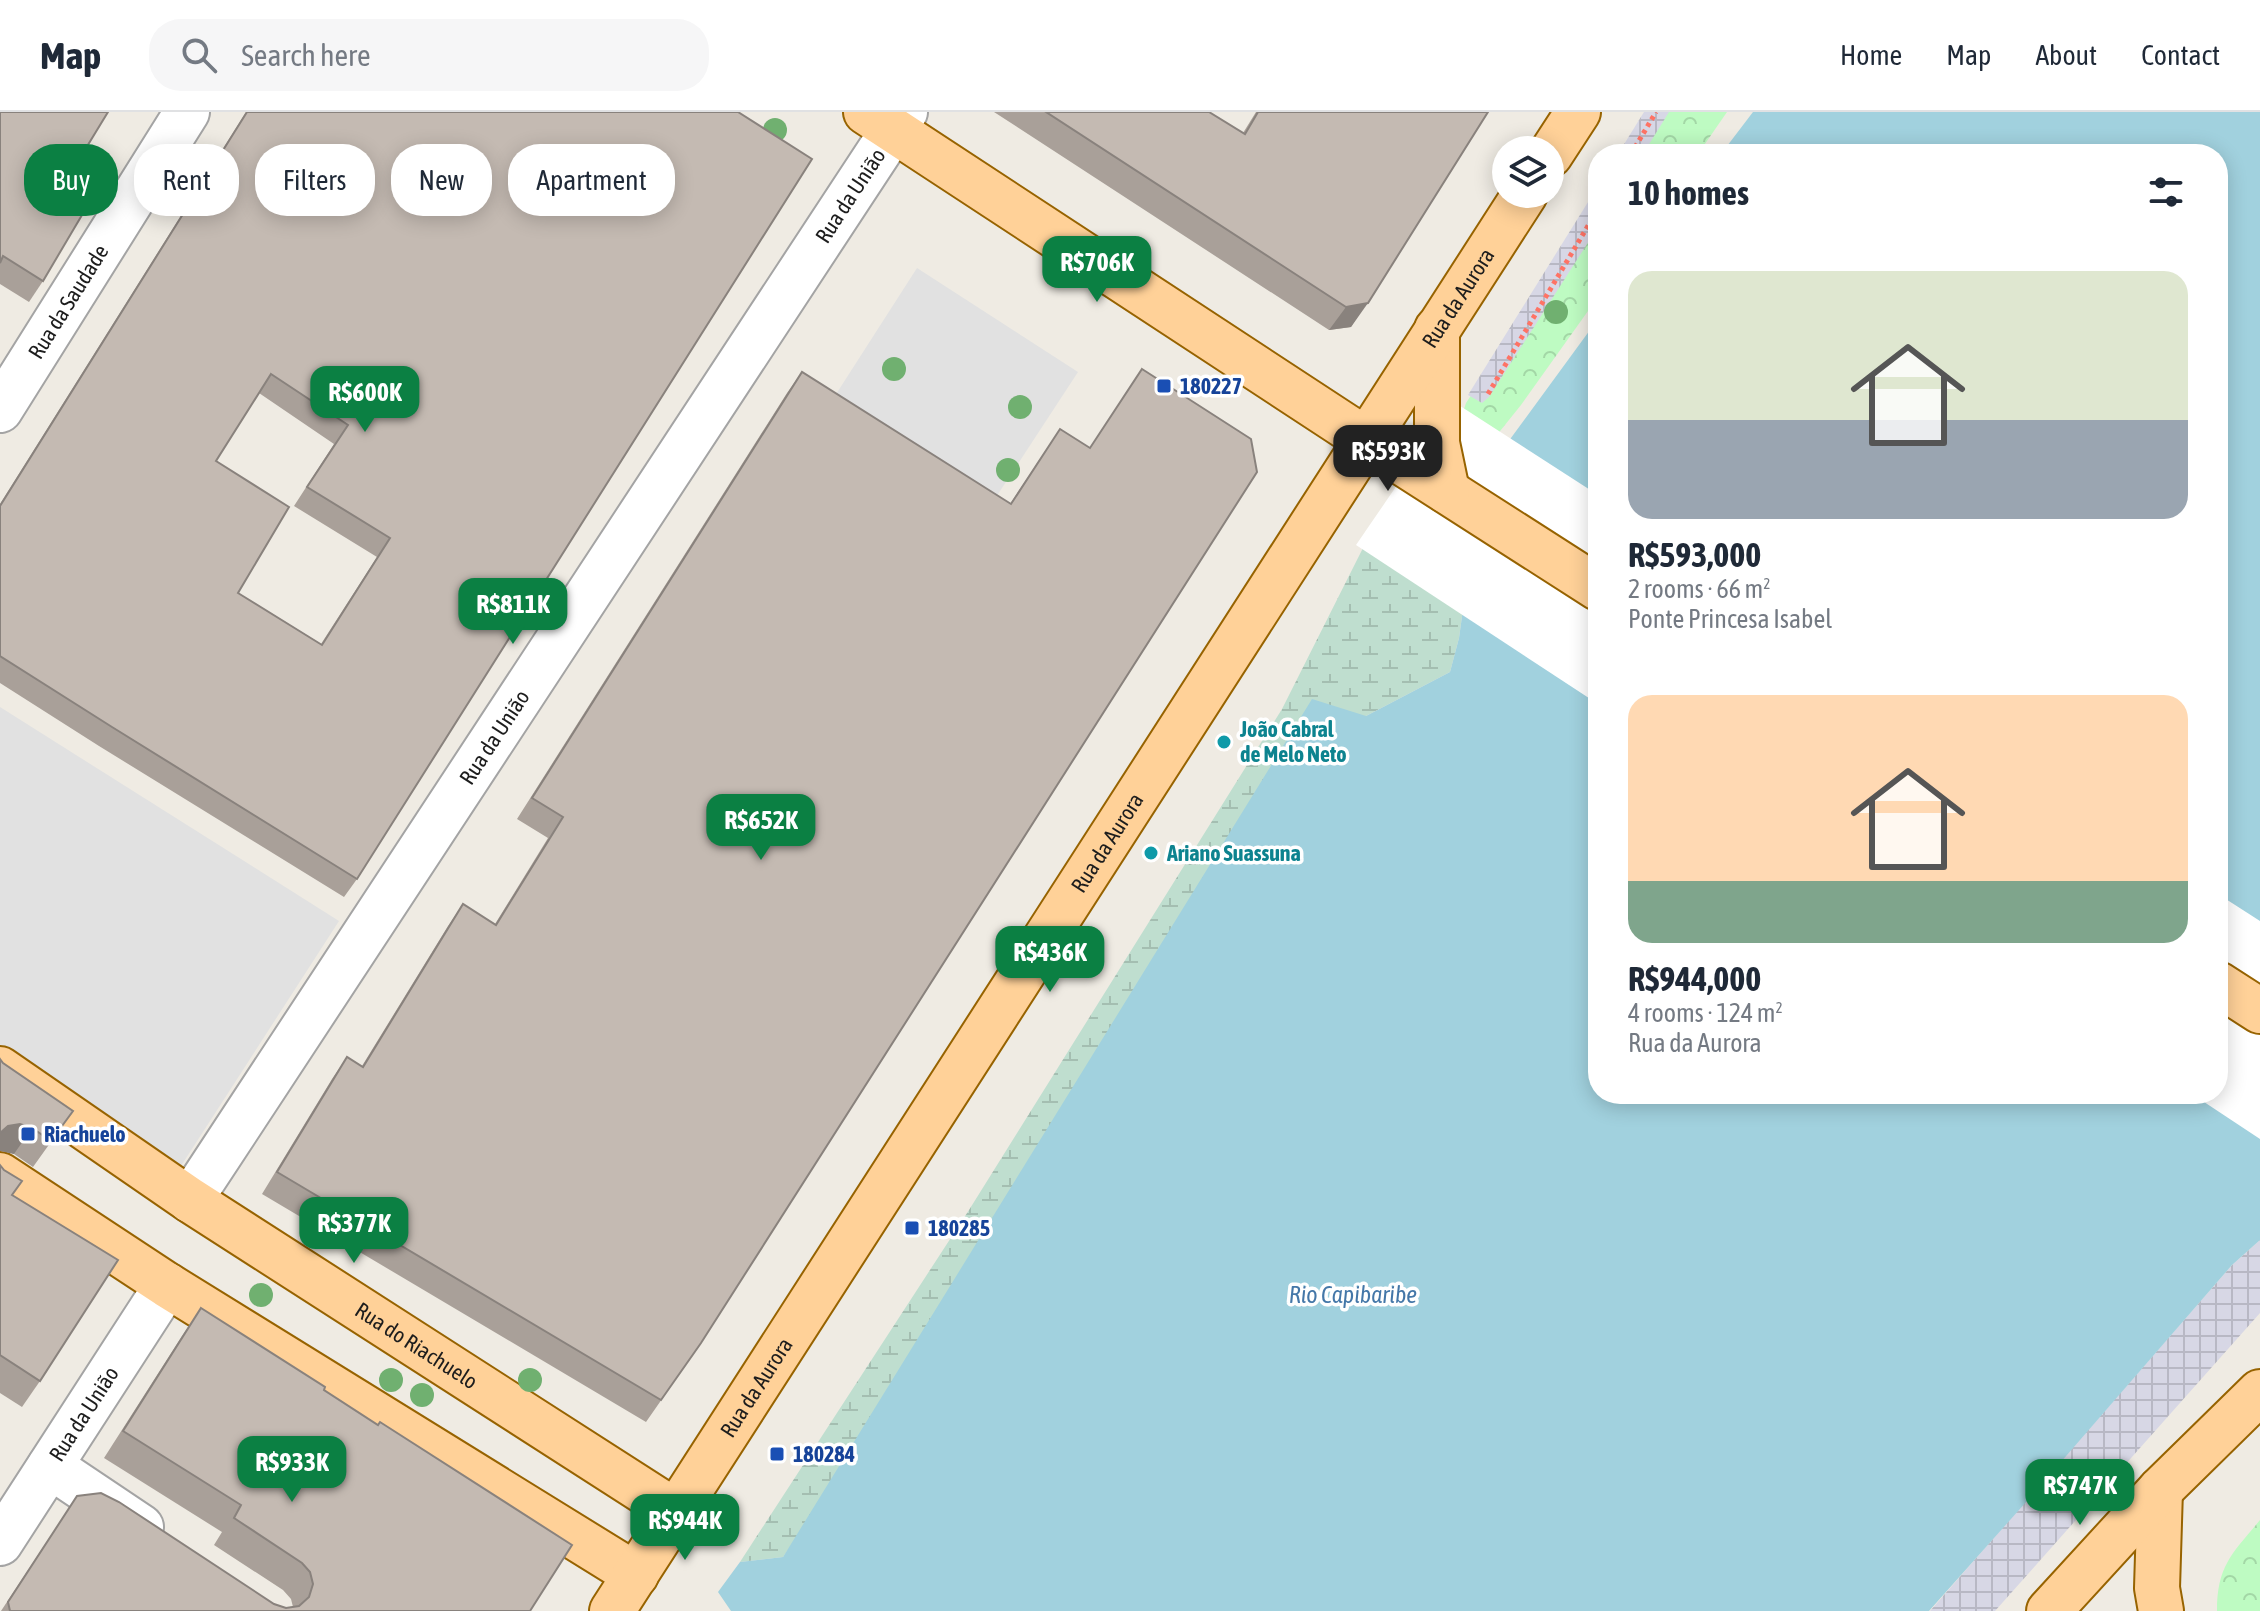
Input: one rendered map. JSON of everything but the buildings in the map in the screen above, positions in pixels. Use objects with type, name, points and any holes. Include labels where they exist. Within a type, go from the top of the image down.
[{"type":"main road","points":[[1562,136],[1578,112]]},
{"type":"main road","points":[[888,118],[1365,439],[1588,582]]},
{"type":"main road","name":"Rua da Aurora","points":[[612,1611],[1516,208]]},
{"type":"main road","points":[[1437,329],[1437,443],[1462,501]]},
{"type":"main road","points":[[2228,990],[2260,1011]]},
{"type":"main road","name":"Rua do Riachuelo","points":[[0,1069],[190,1200],[676,1512]]},
{"type":"main road","points":[[0,1175],[167,1285],[636,1575]]},
{"type":"main road","points":[[2049,1611],[2160,1490],[2260,1392]]},
{"type":"main road","points":[[2160,1490],[2157,1588],[2161,1611]]},
{"type":"street","name":"Rua da Saudade","points":[[0,410],[187,112]]},
{"type":"street","name":"Rua da União","points":[[190,1200],[888,118]]},
{"type":"street","name":"Rua da União","points":[[0,1543],[167,1285]]},
{"type":"street","points":[[50,1466],[179,1551]]},
{"type":"path","points":[[1637,144],[1656,112]]},
{"type":"path","points":[[1482,403],[1588,226]]},
{"type":"green space","points":[[1655,112],[1727,112],[1705,144],[1634,144]]},
{"type":"green space","points":[[1588,217],[1588,311],[1484,451],[1463,412]]},
{"type":"green space","points":[[1363,548],[1464,602],[1450,672],[1366,716],[783,1557],[740,1562],[969,1210],[1282,709]]},
{"type":"green space","points":[[2260,1520],[2260,1611],[2217,1611],[2223,1571]]},
{"type":"shaded area","points":[[1644,112],[1669,112],[1649,144],[1624,144]]},
{"type":"shaded area","points":[[1588,202],[1588,243],[1489,397],[1482,403],[1468,395]]},
{"type":"shaded area","points":[[917,268],[1078,372],[985,514],[822,416]]},
{"type":"shaded area","points":[[0,707],[339,921],[179,1169],[0,1052]]},
{"type":"shaded area","points":[[2260,1240],[2260,1313],[1995,1611],[1930,1611],[2232,1265]]},
{"type":"water","name":"Rio Capibaribe","points":[[1753,112],[2260,112],[2260,1240],[2232,1265],[1929,1611],[731,1611],[718,1592],[740,1562],[783,1557],[1312,699],[1366,716],[1450,672],[1464,602],[1508,442],[1588,333],[1588,1104],[2228,1104],[2228,144],[1729,144]]},
{"type":"pier","points":[[1454,402],[1588,489],[1588,697],[1356,545]]},
{"type":"pier","points":[[2228,900],[2260,921],[2260,1139],[2207,1104],[2228,1104]]},
{"type":"place","name":"180227","points":[[1164,386]]},
{"type":"place","name":"João Cabral de Melo Neto","points":[[1224,742]]},
{"type":"place","name":"Ariano Suassuna","points":[[1151,853]]},
{"type":"place","name":"Riachuelo","points":[[28,1134]]},
{"type":"place","name":"180285","points":[[912,1228]]},
{"type":"place","name":"180284","points":[[777,1454]]}]
